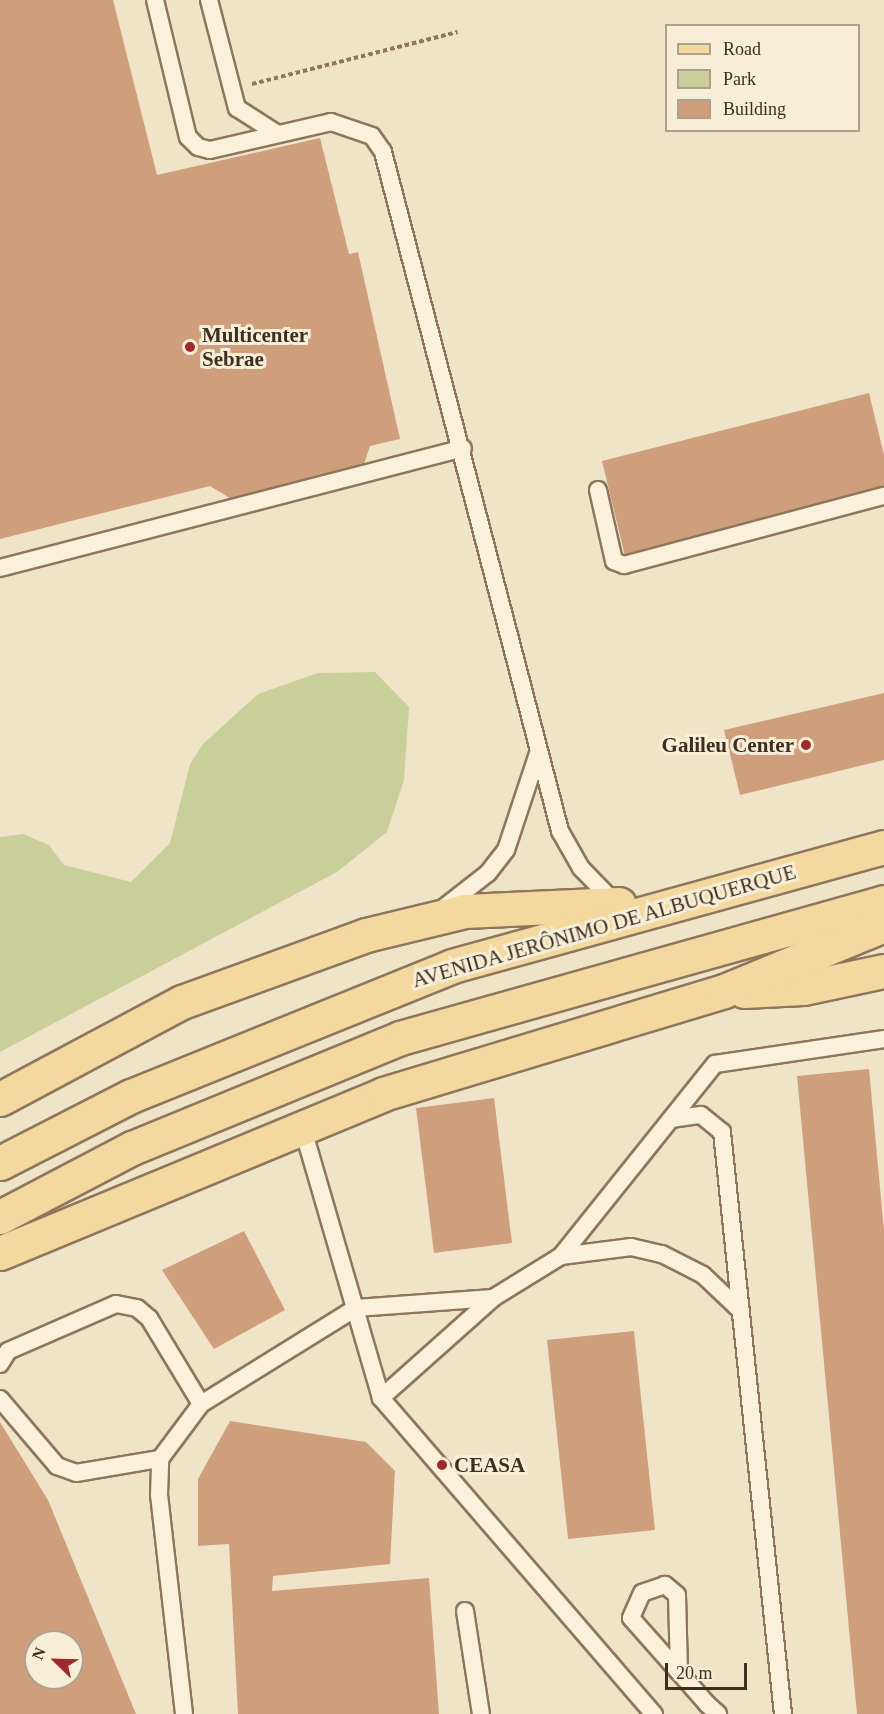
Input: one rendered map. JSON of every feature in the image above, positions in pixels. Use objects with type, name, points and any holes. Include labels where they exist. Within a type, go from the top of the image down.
[{"type":"main road","name":"AVENIDA JERÔNIMO DE ALBUQUERQUE","points":[[0,1163],[131,1095],[452,966],[684,900],[884,847]]},
{"type":"main road","points":[[0,1099],[182,1002],[433,916],[684,900]]},
{"type":"main road","points":[[0,1217],[132,1148],[400,1038],[884,902]]},
{"type":"main road","points":[[0,1252],[302,1126],[421,1080],[724,991],[884,925]]},
{"type":"main road","points":[[724,991],[803,988],[884,971]]},
{"type":"lane","points":[[155,0],[188,137],[210,150],[331,122],[372,136],[383,152],[463,448],[538,752],[560,831],[581,868],[617,905]]},
{"type":"lane","points":[[209,0],[237,108],[276,133]]},
{"type":"lane","points":[[0,568],[463,448]]},
{"type":"lane","points":[[598,489],[614,561],[624,565],[884,496]]},
{"type":"lane","points":[[433,916],[488,873],[506,850],[538,752]]},
{"type":"lane","points":[[381,1398],[493,1298],[561,1256],[715,1064],[884,1039]]},
{"type":"lane","points":[[671,1119],[701,1115],[722,1132],[783,1714]]},
{"type":"lane","points":[[302,1126],[381,1398],[654,1714]]},
{"type":"lane","points":[[561,1256],[631,1247],[662,1254],[703,1275],[741,1311]]},
{"type":"lane","points":[[184,1714],[159,1496],[160,1459],[201,1404],[356,1308],[493,1298]]},
{"type":"lane","points":[[0,1364],[8,1351],[116,1304],[137,1308],[150,1318],[201,1404]]},
{"type":"lane","points":[[0,1399],[57,1466],[75,1473],[160,1459]]},
{"type":"lane","points":[[679,1672],[676,1595],[665,1585],[642,1593],[631,1618],[679,1672],[718,1714]]},
{"type":"lane","points":[[465,1611],[481,1714]]},
{"type":"path","points":[[232,89],[458,32]]},
{"type":"green space","points":[[375,672],[409,707],[404,780],[387,832],[337,872],[0,1052],[0,837],[23,834],[49,845],[64,865],[131,882],[170,843],[190,764],[203,744],[258,694],[318,673]]},
{"type":"building","name":"Multicenter Sebrae","points":[[0,0],[113,0],[157,175],[320,138],[349,254],[358,252],[400,439],[370,446],[364,464],[233,500],[210,486],[0,539]]},
{"type":"building","points":[[869,393],[884,455],[884,490],[625,556],[602,461]]},
{"type":"building","name":"Galileu Center","points":[[884,693],[884,760],[740,795],[724,730]]},
{"type":"building","points":[[869,1069],[884,1231],[884,1714],[857,1714],[797,1076]]},
{"type":"building","points":[[494,1098],[512,1243],[434,1253],[416,1108]]},
{"type":"building","points":[[244,1231],[285,1310],[214,1349],[162,1270]]},
{"type":"building","points":[[634,1331],[655,1530],[568,1539],[547,1340]]},
{"type":"building","points":[[230,1421],[366,1442],[395,1471],[390,1564],[273,1576],[272,1591],[429,1578],[439,1714],[238,1714],[229,1544],[198,1546],[198,1479]]},
{"type":"building","points":[[0,1422],[48,1500],[136,1714],[0,1714]]},
{"type":"place","name":"Multicenter Sebrae","points":[[190,347]]},
{"type":"place","name":"Galileu Center","points":[[806,745]]},
{"type":"place","name":"CEASA","points":[[442,1465]]}]
